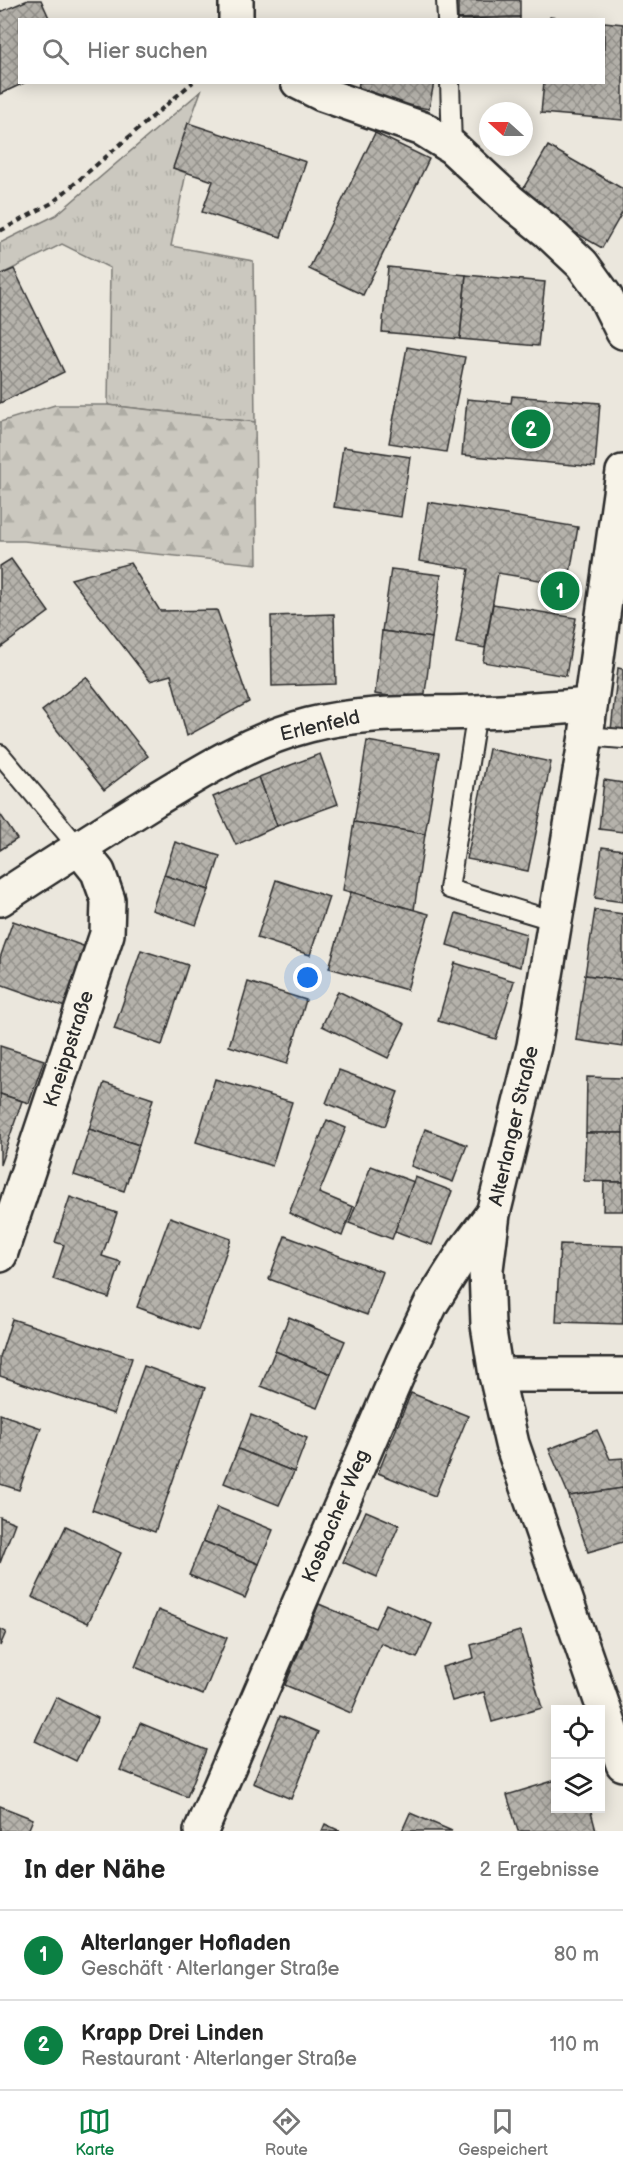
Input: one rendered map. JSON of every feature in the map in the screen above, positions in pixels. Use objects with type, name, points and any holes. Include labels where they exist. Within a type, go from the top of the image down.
[{"type":"street","points":[[236,0],[236,18]]},
{"type":"street","points":[[302,84],[322,94],[423,129],[452,147],[582,264],[606,296],[623,332]]},
{"type":"street","name":"Alterlanger Straße","points":[[622,487],[588,721],[534,1046],[493,1214],[486,1269],[488,1325],[496,1375],[512,1444],[623,1764]]},
{"type":"street","name":"Erlenfeld","points":[[0,899],[78,847],[229,757],[269,738],[308,725],[377,714],[477,712],[588,721]]},
{"type":"street","name":"Kneippstraße","points":[[0,1256],[107,934],[108,900],[98,872],[78,847]]},
{"type":"street","name":"Kosbacher Weg","points":[[201,1831],[403,1362],[431,1304],[464,1252],[493,1214]]},
{"type":"street","points":[[496,1375],[623,1375]]},
{"type":"lane","points":[[446,0],[447,18]]},
{"type":"lane","points":[[450,84],[452,147]]},
{"type":"lane","points":[[477,712],[449,889],[555,921]]},
{"type":"lane","points":[[588,721],[623,739]]},
{"type":"lane","points":[[0,754],[78,847]]},
{"type":"path","points":[[0,231],[52,203],[192,84]]},
{"type":"green space","points":[[201,91],[173,168],[186,173],[171,246],[253,261],[255,422],[108,405],[110,268],[62,244],[0,275],[0,243],[56,215]]},
{"type":"green space","points":[[55,405],[108,405],[255,422],[257,564],[24,541],[0,541],[0,422]]},
{"type":"building","points":[[28,0],[41,0],[49,18],[18,18],[18,84],[22,84],[0,94],[0,12]]},
{"type":"building","points":[[458,0],[520,0],[520,17],[458,18]]},
{"type":"building","points":[[605,22],[623,24],[623,120],[541,113],[544,84],[605,84]]},
{"type":"building","points":[[359,84],[434,84],[429,109],[357,96]]},
{"type":"building","points":[[188,123],[306,162],[281,237],[202,212],[213,181],[173,168]]},
{"type":"building","points":[[375,133],[429,159],[363,295],[309,269]]},
{"type":"building","points":[[548,146],[623,189],[623,211],[602,248],[517,199]]},
{"type":"building","points":[[388,267],[466,275],[460,339],[382,332]]},
{"type":"building","points":[[14,269],[64,372],[0,403],[0,275]]},
{"type":"building","points":[[466,275],[545,282],[538,346],[460,339]]},
{"type":"building","points":[[407,347],[465,357],[446,452],[389,443]]},
{"type":"building","points":[[512,396],[600,403],[595,467],[462,455],[467,399],[511,403]]},
{"type":"building","points":[[343,447],[410,457],[401,517],[334,507]]},
{"type":"building","points":[[428,502],[578,527],[568,585],[498,573],[485,648],[456,643],[469,569],[419,561]]},
{"type":"building","points":[[11,559],[49,612],[0,648],[0,566]]},
{"type":"building","points":[[130,563],[160,611],[217,610],[249,702],[187,736],[171,675],[150,681],[71,579]]},
{"type":"building","points":[[391,569],[441,575],[432,638],[382,631]]},
{"type":"building","points":[[493,604],[576,618],[566,676],[483,662]]},
{"type":"building","points":[[334,614],[336,684],[272,686],[271,616]]},
{"type":"building","points":[[382,631],[432,638],[424,701],[375,694]]},
{"type":"building","points":[[618,668],[623,669],[623,732],[611,730]]},
{"type":"building","points":[[86,677],[148,756],[104,790],[42,711]]},
{"type":"building","points":[[367,741],[439,753],[425,834],[354,822]]},
{"type":"building","points":[[489,749],[551,762],[528,871],[467,859]]},
{"type":"building","points":[[320,754],[338,804],[277,826],[259,777]]},
{"type":"building","points":[[259,777],[277,826],[236,845],[213,797]]},
{"type":"building","points":[[604,780],[623,783],[623,832],[599,829]]},
{"type":"building","points":[[0,814],[17,839],[0,850]]},
{"type":"building","points":[[354,822],[425,834],[414,910],[343,890]]},
{"type":"building","points":[[175,842],[220,856],[209,890],[164,875]]},
{"type":"building","points":[[602,847],[623,850],[623,902],[595,898]]},
{"type":"building","points":[[164,875],[209,890],[196,925],[152,910]]},
{"type":"building","points":[[276,880],[329,897],[310,955],[257,938]]},
{"type":"building","points":[[351,892],[429,914],[407,990],[329,968]]},
{"type":"building","points":[[595,910],[623,914],[623,980],[585,975]]},
{"type":"building","points":[[456,913],[526,934],[520,967],[447,945]]},
{"type":"building","points":[[13,921],[86,947],[65,1007],[0,984],[0,958]]},
{"type":"building","points":[[141,950],[188,965],[162,1045],[114,1029]]},
{"type":"building","points":[[455,963],[514,981],[496,1039],[438,1021]]},
{"type":"building","points":[[585,975],[623,980],[623,1047],[576,1040]]},
{"type":"building","points":[[248,982],[306,1000],[287,1064],[229,1046]]},
{"type":"building","points":[[338,991],[405,1024],[388,1058],[322,1026]]},
{"type":"building","points":[[0,1046],[44,1060],[29,1103],[0,1094]]},
{"type":"building","points":[[339,1070],[398,1092],[385,1126],[326,1103]]},
{"type":"building","points":[[587,1077],[623,1078],[623,1133],[586,1133]]},
{"type":"building","points":[[215,1079],[292,1102],[272,1166],[196,1142]]},
{"type":"building","points":[[104,1083],[153,1099],[139,1145],[89,1129]]},
{"type":"building","points":[[0,1094],[22,1101],[0,1165]]},
{"type":"building","points":[[327,1120],[346,1128],[319,1193],[353,1207],[342,1236],[289,1213]]},
{"type":"building","points":[[89,1129],[139,1145],[124,1191],[74,1175]]},
{"type":"building","points":[[425,1129],[467,1145],[453,1182],[411,1166]]},
{"type":"building","points":[[586,1133],[623,1133],[623,1182],[584,1181]]},
{"type":"building","points":[[371,1166],[414,1182],[392,1239],[349,1223]]},
{"type":"building","points":[[415,1177],[452,1191],[432,1245],[395,1231]]},
{"type":"building","points":[[604,1182],[623,1182],[623,1211],[603,1211]]},
{"type":"building","points":[[70,1197],[117,1213],[102,1256],[121,1262],[109,1298],[53,1279],[64,1245],[55,1242]]},
{"type":"building","points":[[170,1217],[231,1239],[198,1330],[137,1307]]},
{"type":"building","points":[[285,1236],[383,1272],[367,1315],[269,1279]]},
{"type":"building","points":[[560,1244],[623,1246],[623,1324],[556,1322]]},
{"type":"building","points":[[289,1317],[345,1341],[331,1374],[275,1351]]},
{"type":"building","points":[[12,1319],[132,1358],[114,1414],[0,1376],[0,1357]]},
{"type":"building","points":[[275,1351],[331,1374],[317,1408],[261,1386]]},
{"type":"building","points":[[144,1366],[205,1388],[155,1532],[92,1510]]},
{"type":"building","points":[[411,1393],[468,1416],[435,1496],[378,1473]]},
{"type":"building","points":[[0,1414],[41,1428],[19,1490],[0,1484]]},
{"type":"building","points":[[251,1415],[307,1438],[294,1472],[238,1449]]},
{"type":"building","points":[[597,1430],[610,1459],[623,1458],[623,1488],[569,1496],[549,1449]]},
{"type":"building","points":[[238,1449],[294,1472],[279,1505],[224,1483]]},
{"type":"building","points":[[623,1488],[623,1542],[588,1552],[569,1496]]},
{"type":"building","points":[[217,1507],[273,1530],[259,1564],[203,1541]]},
{"type":"building","points":[[366,1511],[399,1525],[377,1577],[343,1562]]},
{"type":"building","points":[[0,1517],[15,1523],[0,1563]]},
{"type":"building","points":[[66,1526],[121,1553],[88,1623],[32,1597]]},
{"type":"building","points":[[203,1541],[259,1564],[245,1598],[189,1575]]},
{"type":"building","points":[[319,1604],[375,1628],[386,1604],[432,1624],[417,1658],[381,1643],[351,1713],[285,1685]]},
{"type":"building","points":[[158,1610],[227,1638],[203,1695],[135,1667]]},
{"type":"building","points":[[0,1629],[6,1632],[0,1646]]},
{"type":"building","points":[[520,1631],[542,1708],[492,1722],[484,1692],[452,1701],[442,1667],[474,1658],[471,1645]]},
{"type":"building","points":[[56,1697],[98,1718],[76,1761],[35,1741]]},
{"type":"building","points":[[280,1716],[318,1732],[291,1799],[253,1783]]},
{"type":"building","points":[[140,1723],[206,1750],[187,1797],[120,1770]]},
{"type":"building","points":[[551,1782],[551,1813],[591,1813],[596,1831],[518,1831],[507,1795]]},
{"type":"building","points":[[0,1806],[33,1819],[28,1831],[0,1831]]},
{"type":"building","points":[[410,1813],[452,1831],[402,1831]]},
{"type":"building","points":[[325,1824],[340,1831],[322,1831]]},
{"type":"place","name":"Krapp Drei Linden","points":[[531,429]]},
{"type":"place","name":"Alterlanger Hofladen","points":[[560,591]]}]
